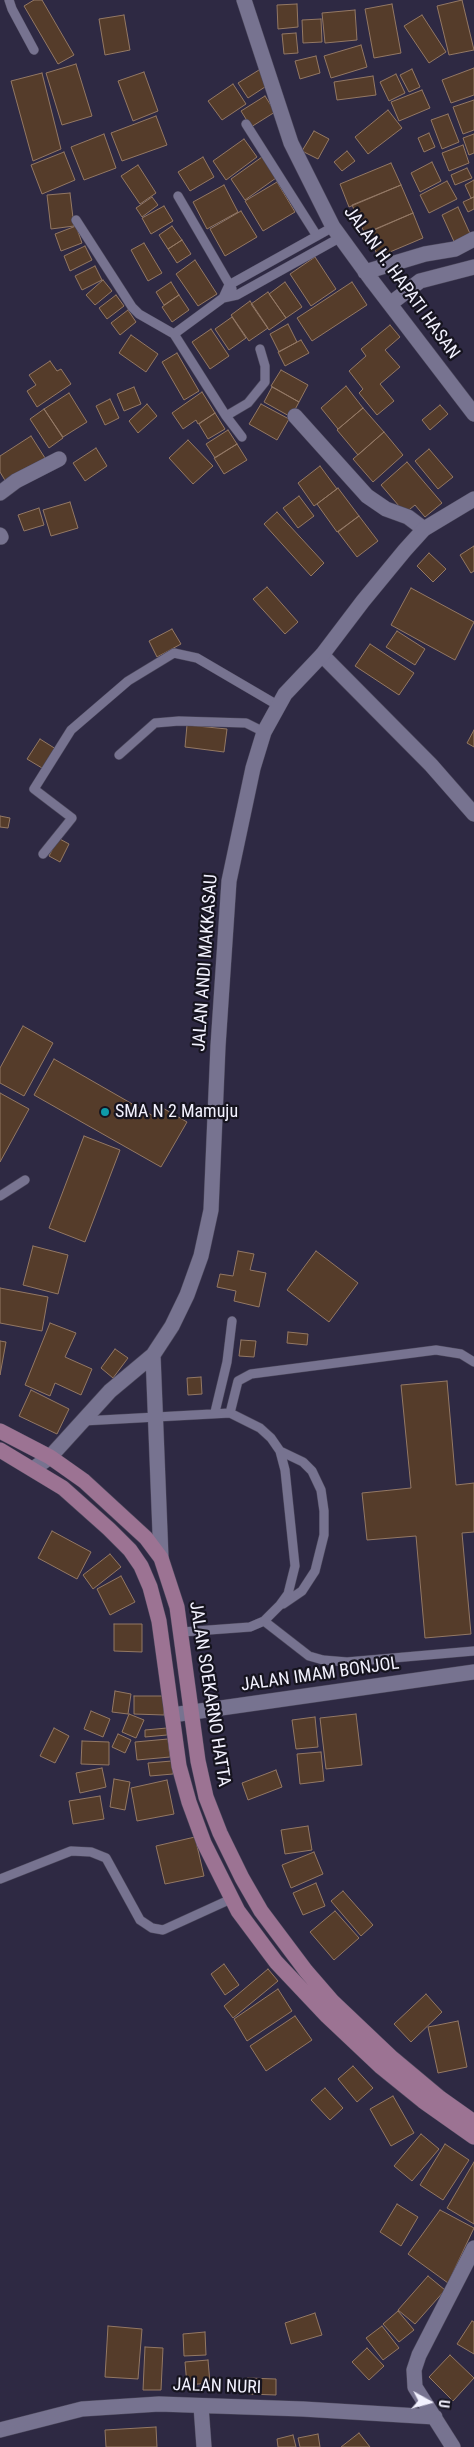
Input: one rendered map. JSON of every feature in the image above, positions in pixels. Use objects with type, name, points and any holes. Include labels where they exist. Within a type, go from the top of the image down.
[{"type":"main road","name":"JALAN SOEKARNO HATTA","points":[[0,1431],[50,1457],[84,1480],[132,1523],[161,1558],[173,1590],[182,1632],[198,1761],[206,1797],[220,1833],[261,1911],[306,1971],[348,2017],[440,2098],[474,2122]]},
{"type":"main road","points":[[0,1450],[64,1488],[130,1550],[140,1566],[150,1587],[159,1621],[179,1766],[189,1802],[204,1843],[231,1899],[276,1962],[327,2016],[416,2096],[474,2137]]},
{"type":"street","name":"JALAN H. HAPATI HASAN","points":[[244,0],[291,143],[337,232],[377,288],[474,414]]},
{"type":"street","points":[[377,288],[425,254],[455,249],[474,239]]},
{"type":"street","points":[[377,288],[420,281],[474,267]]},
{"type":"street","points":[[296,416],[367,496],[386,509],[408,517],[424,529]]},
{"type":"street","points":[[0,493],[16,481],[60,460]]},
{"type":"street","name":"JALAN ANDI MAKKASAU","points":[[34,1469],[50,1457],[110,1391],[153,1355],[172,1326],[187,1295],[201,1256],[211,1210],[228,881],[264,732],[286,694],[322,655],[363,601],[424,529],[474,499]]},
{"type":"street","points":[[322,655],[431,765],[474,814]]},
{"type":"street","points":[[153,1355],[161,1558]]},
{"type":"street","name":"JALAN IMAM BONJOL","points":[[172,1716],[474,1672]]},
{"type":"street","points":[[453,2447],[436,2417],[414,2387],[414,2370],[419,2355],[474,2248]]},
{"type":"street","name":"JALAN NURI","points":[[0,2430],[82,2409],[160,2404],[303,2409],[436,2417]]},
{"type":"street","points":[[201,2406],[204,2447]]},
{"type":"lane","points":[[9,0],[34,50]]},
{"type":"lane","points":[[246,124],[317,236]]},
{"type":"lane","points":[[178,196],[228,285],[236,295]]},
{"type":"lane","points":[[76,220],[132,307],[139,314],[174,334],[226,416],[242,437]]},
{"type":"lane","points":[[223,298],[228,285],[317,236],[337,232]]},
{"type":"lane","points":[[174,334],[223,298],[236,295],[337,232]]},
{"type":"lane","points":[[226,416],[248,403],[266,382],[265,366],[260,349]]},
{"type":"lane","points":[[43,854],[72,818],[34,789],[71,730],[128,681],[174,653],[197,658],[279,706]]},
{"type":"lane","points":[[119,755],[155,723],[179,721],[246,723],[264,732]]},
{"type":"lane","points":[[0,1196],[25,1180]]},
{"type":"lane","points":[[214,1412],[227,1362],[232,1321]]},
{"type":"lane","points":[[230,1413],[238,1381],[250,1374],[436,1350],[461,1354],[474,1362]]},
{"type":"lane","points":[[83,1420],[214,1412],[230,1413],[260,1428],[272,1438],[280,1451],[285,1470],[294,1566],[288,1594],[264,1621],[250,1626],[182,1632]]},
{"type":"lane","points":[[280,1451],[294,1456],[312,1471],[321,1490],[324,1511],[324,1535],[315,1570],[302,1591],[280,1605]]},
{"type":"lane","points":[[264,1621],[309,1656],[323,1660],[347,1662],[474,1650]]},
{"type":"lane","points":[[0,1879],[71,1852],[91,1852],[106,1858],[140,1920],[152,1928],[163,1930],[231,1899]]},
{"type":"building","points":[[34,0],[42,0],[74,55],[58,64],[24,6]]},
{"type":"building","points":[[462,0],[474,50],[449,55],[437,6]]},
{"type":"building","points":[[297,4],[298,27],[278,29],[277,5]]},
{"type":"building","points":[[392,4],[401,53],[374,58],[365,9]]},
{"type":"building","points":[[355,10],[357,40],[325,43],[322,13]]},
{"type":"building","points":[[124,15],[130,50],[105,55],[99,19]]},
{"type":"building","points":[[422,15],[446,52],[429,63],[404,26]]},
{"type":"building","points":[[321,19],[322,42],[303,43],[302,20]]},
{"type":"building","points":[[296,33],[298,53],[284,54],[282,34]]},
{"type":"building","points":[[361,45],[367,67],[331,78],[324,56]]},
{"type":"building","points":[[316,56],[320,73],[300,79],[295,61]]},
{"type":"building","points":[[76,64],[92,116],[62,125],[46,73]]},
{"type":"building","points":[[474,68],[474,95],[451,103],[442,80]]},
{"type":"building","points":[[412,69],[420,87],[409,92],[400,75]]},
{"type":"building","points":[[259,70],[268,85],[248,98],[238,83]]},
{"type":"building","points":[[144,72],[158,111],[133,121],[118,81]]},
{"type":"building","points":[[42,73],[61,149],[33,161],[11,81]]},
{"type":"building","points":[[396,74],[405,93],[389,101],[380,82]]},
{"type":"building","points":[[373,76],[376,95],[337,100],[334,82]]},
{"type":"building","points":[[233,84],[246,104],[222,120],[208,101]]},
{"type":"building","points":[[422,90],[430,108],[399,121],[391,102]]},
{"type":"building","points":[[265,96],[275,112],[251,127],[241,111]]},
{"type":"building","points":[[474,100],[474,130],[463,134],[453,107]]},
{"type":"building","points":[[388,110],[402,128],[368,154],[355,137]]},
{"type":"building","points":[[448,114],[459,142],[442,149],[431,120]]},
{"type":"building","points":[[156,116],[167,145],[122,161],[111,133]]},
{"type":"building","points":[[314,131],[329,139],[318,159],[302,151]]},
{"type":"building","points":[[429,133],[435,147],[424,152],[418,138]]},
{"type":"building","points":[[104,134],[116,168],[84,180],[71,147]]},
{"type":"building","points":[[474,134],[474,153],[469,155],[463,138]]},
{"type":"building","points":[[244,139],[257,157],[226,180],[213,161]]},
{"type":"building","points":[[463,145],[469,163],[449,171],[442,153]]},
{"type":"building","points":[[347,151],[355,161],[342,171],[334,162]]},
{"type":"building","points":[[64,152],[75,180],[42,194],[31,165]]},
{"type":"building","points":[[203,157],[214,177],[190,191],[178,172]]},
{"type":"building","points":[[262,157],[276,178],[245,200],[231,179]]},
{"type":"building","points":[[432,162],[441,181],[420,192],[411,173]]},
{"type":"building","points":[[391,163],[401,185],[349,207],[340,184]]},
{"type":"building","points":[[138,165],[156,193],[140,204],[121,176]]},
{"type":"building","points":[[467,168],[472,178],[455,185],[451,175]]},
{"type":"building","points":[[474,180],[474,197],[471,198],[465,185]]},
{"type":"building","points":[[447,181],[457,199],[429,213],[420,195]]},
{"type":"building","points":[[277,182],[295,212],[263,231],[245,201]]},
{"type":"building","points":[[224,185],[238,212],[207,229],[193,202]]},
{"type":"building","points":[[401,185],[413,213],[365,234],[352,205]]},
{"type":"building","points":[[70,193],[74,226],[51,229],[47,195]]},
{"type":"building","points":[[152,197],[158,205],[142,217],[136,208]]},
{"type":"building","points":[[474,197],[474,209],[468,212],[463,202]]},
{"type":"building","points":[[164,206],[173,221],[151,234],[142,218]]},
{"type":"building","points":[[458,207],[472,238],[456,246],[442,215]]},
{"type":"building","points":[[241,211],[257,237],[225,256],[210,229]]},
{"type":"building","points":[[413,213],[423,238],[378,257],[368,232]]},
{"type":"building","points":[[76,226],[82,243],[61,251],[55,234]]},
{"type":"building","points":[[172,226],[182,240],[168,249],[159,235]]},
{"type":"building","points":[[182,240],[191,254],[177,263],[168,249]]},
{"type":"building","points":[[144,243],[162,273],[148,281],[131,250]]},
{"type":"building","points":[[85,246],[92,260],[70,271],[64,256]]},
{"type":"building","points":[[315,257],[336,289],[311,306],[290,274]]},
{"type":"building","points":[[195,260],[217,294],[198,306],[176,274]]},
{"type":"building","points":[[95,266],[102,280],[82,290],[75,276]]},
{"type":"building","points":[[103,280],[112,291],[95,305],[86,295]]},
{"type":"building","points":[[171,282],[179,295],[164,305],[156,292]]},
{"type":"building","points":[[285,282],[302,307],[286,318],[269,294]]},
{"type":"building","points":[[352,282],[367,305],[312,341],[297,318]]},
{"type":"building","points":[[268,292],[286,318],[269,330],[251,304]]},
{"type":"building","points":[[116,295],[124,306],[107,319],[99,308]]},
{"type":"building","points":[[179,295],[189,310],[172,322],[162,307]]},
{"type":"building","points":[[250,301],[268,328],[249,341],[231,315]]},
{"type":"building","points":[[128,310],[136,322],[120,335],[111,323]]},
{"type":"building","points":[[232,317],[246,338],[229,350],[215,329]]},
{"type":"building","points":[[288,324],[297,342],[279,352],[270,334]]},
{"type":"building","points":[[390,325],[400,337],[385,350],[400,367],[380,384],[394,401],[377,415],[359,393],[363,389],[349,371],[366,356],[361,349]]},
{"type":"building","points":[[211,329],[229,356],[210,369],[192,342]]},
{"type":"building","points":[[131,335],[158,354],[146,372],[119,353]]},
{"type":"building","points":[[301,340],[309,353],[285,366],[278,352]]},
{"type":"building","points":[[177,353],[199,391],[184,400],[162,362]]},
{"type":"building","points":[[50,361],[57,371],[61,369],[71,384],[37,407],[27,391],[36,385],[29,375]]},
{"type":"building","points":[[281,370],[308,385],[299,402],[271,386]]},
{"type":"building","points":[[346,386],[363,408],[338,429],[321,408]]},
{"type":"building","points":[[134,387],[141,404],[124,411],[117,394]]},
{"type":"building","points":[[272,387],[299,402],[291,417],[264,402]]},
{"type":"building","points":[[202,392],[215,413],[198,424],[196,420],[183,429],[172,413]]},
{"type":"building","points":[[69,393],[87,422],[63,437],[44,409]]},
{"type":"building","points":[[110,399],[119,418],[105,425],[96,406]]},
{"type":"building","points":[[147,404],[157,416],[138,433],[129,421]]},
{"type":"building","points":[[261,404],[289,419],[277,440],[249,424]]},
{"type":"building","points":[[440,405],[448,414],[430,430],[422,420]]},
{"type":"building","points":[[363,408],[384,432],[358,455],[337,430]]},
{"type":"building","points":[[44,409],[63,438],[49,448],[30,419]]},
{"type":"building","points":[[215,413],[225,429],[208,439],[199,424]]},
{"type":"building","points":[[228,430],[237,444],[215,458],[206,444]]},
{"type":"building","points":[[384,432],[403,455],[373,482],[353,459]]},
{"type":"building","points":[[31,436],[45,458],[6,482],[0,472],[0,456]]},
{"type":"building","points":[[188,440],[213,466],[193,484],[169,458]]},
{"type":"building","points":[[237,444],[247,460],[224,474],[214,458]]},
{"type":"building","points":[[96,448],[107,466],[85,481],[73,463]]},
{"type":"building","points":[[429,449],[453,477],[438,489],[415,461]]},
{"type":"building","points":[[407,462],[442,503],[425,517],[415,505],[405,513],[381,485]]},
{"type":"building","points":[[320,466],[337,489],[314,506],[298,483]]},
{"type":"building","points":[[338,488],[359,516],[337,532],[317,504]]},
{"type":"building","points":[[299,496],[314,516],[298,528],[283,508]]},
{"type":"building","points":[[70,502],[78,528],[51,536],[43,510]]},
{"type":"building","points":[[39,508],[44,525],[24,531],[18,515]]},
{"type":"building","points":[[277,512],[324,563],[311,576],[264,524]]},
{"type":"building","points":[[359,516],[378,541],[357,557],[338,532]]},
{"type":"building","points":[[474,546],[474,571],[471,573],[460,555]]},
{"type":"building","points":[[429,553],[446,569],[433,582],[417,566]]},
{"type":"building","points":[[267,587],[298,622],[285,634],[253,599]]},
{"type":"building","points":[[411,588],[474,622],[455,660],[391,625]]},
{"type":"building","points":[[172,629],[181,644],[157,657],[149,641]]},
{"type":"building","points":[[397,631],[425,649],[415,665],[386,647]]},
{"type":"building","points":[[370,644],[414,673],[399,695],[355,666]]},
{"type":"building","points":[[187,725],[227,729],[224,752],[185,747]]},
{"type":"building","points":[[474,730],[474,747],[467,743]]},
{"type":"building","points":[[40,739],[59,751],[47,771],[27,759]]},
{"type":"building","points":[[0,816],[10,818],[8,828],[0,827]]},
{"type":"building","points":[[58,838],[69,844],[60,862],[49,856]]},
{"type":"building","points":[[23,1026],[53,1043],[24,1096],[0,1083],[0,1068]]},
{"type":"building","name":"SMA N 2 Mamuju","points":[[54,1059],[155,1117],[161,1107],[187,1122],[161,1167],[34,1095]]},
{"type":"building","points":[[0,1093],[29,1109],[0,1162]]},
{"type":"building","points":[[84,1136],[120,1150],[85,1242],[49,1228]]},
{"type":"building","points":[[33,1246],[68,1255],[58,1294],[23,1285]]},
{"type":"building","points":[[238,1251],[254,1254],[250,1270],[266,1273],[259,1307],[234,1301],[236,1291],[217,1287],[220,1274],[233,1276]]},
{"type":"building","points":[[316,1251],[358,1283],[329,1322],[287,1290]]},
{"type":"building","points":[[0,1288],[48,1297],[42,1331],[0,1323]]},
{"type":"building","points":[[50,1323],[76,1333],[65,1357],[92,1369],[81,1395],[55,1383],[50,1396],[25,1385]]},
{"type":"building","points":[[288,1332],[308,1334],[307,1345],[287,1343]]},
{"type":"building","points":[[241,1340],[256,1341],[254,1357],[239,1356]]},
{"type":"building","points":[[0,1341],[6,1342],[0,1375]]},
{"type":"building","points":[[115,1349],[128,1358],[113,1378],[101,1368]]},
{"type":"building","points":[[201,1377],[202,1394],[188,1395],[187,1378]]},
{"type":"building","points":[[447,1381],[456,1485],[474,1483],[474,1532],[462,1533],[471,1634],[425,1638],[416,1536],[367,1540],[362,1493],[411,1488],[401,1385]]},
{"type":"building","points":[[31,1390],[69,1409],[57,1434],[19,1416]]},
{"type":"building","points":[[52,1531],[91,1552],[77,1579],[38,1558]]},
{"type":"building","points":[[110,1554],[121,1567],[93,1589],[83,1575]]},
{"type":"building","points":[[121,1576],[135,1602],[110,1615],[97,1589]]},
{"type":"building","points":[[114,1624],[142,1624],[142,1652],[114,1651]]},
{"type":"building","points":[[115,1691],[131,1694],[128,1714],[112,1712]]},
{"type":"building","points":[[134,1696],[164,1696],[164,1715],[134,1714]]},
{"type":"building","points":[[91,1711],[110,1719],[103,1737],[84,1729]]},
{"type":"building","points":[[129,1714],[144,1720],[136,1738],[122,1732]]},
{"type":"building","points":[[356,1714],[362,1765],[326,1769],[320,1718]]},
{"type":"building","points":[[315,1717],[318,1747],[296,1749],[292,1720]]},
{"type":"building","points":[[54,1728],[69,1736],[55,1763],[40,1756]]},
{"type":"building","points":[[167,1728],[167,1735],[145,1737],[145,1730]]},
{"type":"building","points":[[118,1734],[131,1740],[125,1753],[112,1747]]},
{"type":"building","points":[[168,1739],[170,1757],[137,1760],[135,1742]]},
{"type":"building","points":[[82,1741],[109,1742],[109,1765],[81,1764]]},
{"type":"building","points":[[321,1752],[324,1781],[300,1784],[297,1754]]},
{"type":"building","points":[[172,1761],[173,1774],[150,1776],[148,1763]]},
{"type":"building","points":[[102,1768],[106,1787],[80,1793],[76,1773]]},
{"type":"building","points":[[276,1770],[282,1787],[248,1800],[242,1783]]},
{"type":"building","points":[[114,1779],[130,1782],[125,1810],[110,1807]]},
{"type":"building","points":[[167,1780],[174,1814],[137,1821],[131,1788]]},
{"type":"building","points":[[100,1796],[104,1819],[73,1824],[69,1801]]},
{"type":"building","points":[[308,1826],[312,1850],[285,1854],[281,1830]]},
{"type":"building","points":[[195,1837],[204,1876],[165,1884],[156,1846]]},
{"type":"building","points":[[314,1852],[323,1874],[291,1888],[282,1865]]},
{"type":"building","points":[[316,1883],[325,1906],[303,1915],[293,1893]]},
{"type":"building","points":[[343,1891],[373,1925],[361,1936],[331,1901]]},
{"type":"building","points":[[335,1911],[359,1938],[334,1960],[310,1932]]},
{"type":"building","points":[[224,1964],[239,1985],[225,1995],[211,1974]]},
{"type":"building","points":[[268,1969],[278,1981],[233,2018],[224,2006]]},
{"type":"building","points":[[278,1989],[292,2011],[247,2041],[234,2019]]},
{"type":"building","points":[[426,1994],[442,2012],[411,2042],[394,2024]]},
{"type":"building","points":[[295,2016],[312,2040],[266,2071],[250,2046]]},
{"type":"building","points":[[458,2021],[467,2067],[438,2073],[428,2027]]},
{"type":"building","points":[[353,2066],[373,2088],[357,2102],[338,2079]]},
{"type":"building","points":[[325,2088],[343,2108],[330,2120],[311,2100]]},
{"type":"building","points":[[393,2096],[414,2133],[391,2146],[370,2109]]},
{"type":"building","points":[[421,2134],[439,2149],[412,2181],[394,2166]]},
{"type":"building","points":[[445,2144],[469,2160],[443,2200],[420,2185]]},
{"type":"building","points":[[474,2162],[474,2224],[447,2208]]},
{"type":"building","points":[[397,2204],[418,2217],[401,2246],[380,2232]]},
{"type":"building","points":[[440,2210],[474,2228],[448,2283],[408,2254]]},
{"type":"building","points":[[428,2276],[445,2290],[415,2324],[398,2310]]},
{"type":"building","points":[[398,2311],[414,2330],[399,2342],[383,2324]]},
{"type":"building","points":[[315,2313],[322,2335],[291,2344],[285,2323]]},
{"type":"building","points":[[472,2321],[474,2322],[474,2354],[457,2344]]},
{"type":"building","points":[[108,2326],[142,2329],[138,2379],[105,2377]]},
{"type":"building","points":[[382,2326],[399,2348],[383,2360],[366,2338]]},
{"type":"building","points":[[205,2332],[206,2355],[184,2356],[183,2334]]},
{"type":"building","points":[[145,2347],[163,2348],[161,2390],[143,2390]]},
{"type":"building","points":[[367,2348],[384,2366],[369,2380],[352,2362]]},
{"type":"building","points":[[450,2355],[474,2378],[453,2401],[429,2377]]},
{"type":"building","points":[[208,2360],[210,2383],[187,2385],[185,2362]]},
{"type":"building","points":[[248,2378],[276,2379],[276,2395],[248,2394]]},
{"type":"building","points":[[156,2427],[157,2447],[106,2447],[105,2430]]},
{"type":"building","points":[[359,2433],[370,2447],[341,2447]]},
{"type":"building","points":[[318,2434],[320,2447],[300,2447],[298,2438]]},
{"type":"building","points":[[293,2435],[296,2447],[278,2447],[277,2439]]},
{"type":"place","name":"SMA N 2 Mamuju","points":[[105,1112]]}]
